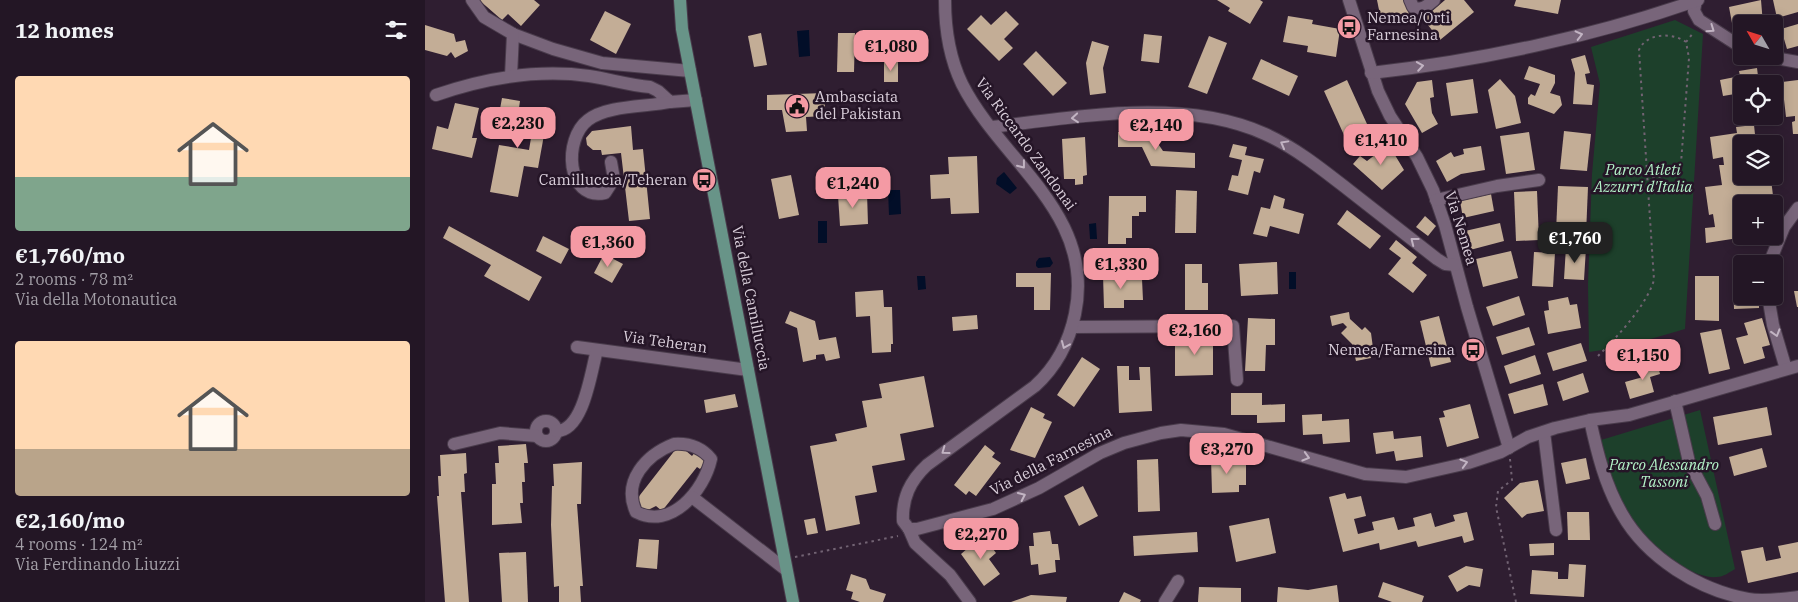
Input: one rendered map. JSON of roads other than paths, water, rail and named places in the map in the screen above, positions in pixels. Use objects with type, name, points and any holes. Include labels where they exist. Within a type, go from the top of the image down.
[{"type":"main road","name":"Via della Camilluccia","points":[[680,0],[681,18],[690,71],[784,564],[793,602]]},
{"type":"street","points":[[472,0],[484,17],[513,34],[553,49],[602,63],[690,71]]},
{"type":"street","name":"Via Riccardo Zandonai","points":[[909,529],[903,524],[903,511],[905,495],[914,478],[927,465],[1040,381],[1062,353],[1072,327],[1079,280],[1071,242],[1055,210],[991,127],[967,92],[952,60],[946,28],[945,0]]},
{"type":"street","name":"Via Nemea","points":[[1349,0],[1371,73],[1390,116],[1417,157],[1436,200],[1509,448]]},
{"type":"street","points":[[1410,0],[1413,7],[1418,9],[1425,8],[1434,0]]},
{"type":"street","points":[[1371,73],[1449,62],[1565,39],[1696,0],[1694,14],[1702,23],[1733,42]]},
{"type":"street","points":[[511,76],[513,34]]},
{"type":"street","points":[[1783,59],[1798,62]]},
{"type":"street","points":[[436,95],[471,83],[511,76],[556,74],[589,76],[650,87],[658,90],[670,102]]},
{"type":"street","points":[[611,162],[613,179],[605,193],[591,193],[577,180],[571,168],[572,151],[580,128],[587,120],[598,113],[614,110],[696,100]]},
{"type":"street","points":[[991,127],[1161,112],[1197,115],[1236,124],[1263,133],[1299,153],[1437,259],[1445,264],[1455,265]]},
{"type":"street","points":[[1436,200],[1497,186],[1539,180]]},
{"type":"street","points":[[1772,255],[1783,227],[1798,208]]},
{"type":"street","points":[[1770,305],[1773,325],[1792,368],[1621,417],[1590,420],[1608,486],[1622,515],[1636,535],[1654,553],[1685,576],[1749,600],[1798,597]]},
{"type":"street","points":[[1072,327],[1233,326],[1237,380]]},
{"type":"street","name":"Via Teheran","points":[[577,347],[748,370]]},
{"type":"street","points":[[454,444],[500,434],[537,436],[537,426],[542,422],[552,423],[557,431],[569,428],[580,411],[597,350]]},
{"type":"street","points":[[1675,401],[1689,462],[1707,496],[1715,524]]},
{"type":"street","name":"Via della Farnesina","points":[[909,529],[917,530],[993,509],[1039,488],[1106,450],[1129,441],[1161,433],[1181,430],[1224,434],[1383,477],[1406,477],[1468,462],[1509,448],[1544,432],[1590,420]]},
{"type":"street","points":[[1544,432],[1556,530]]},
{"type":"street","points":[[674,444],[683,444],[704,452],[711,459],[706,473],[692,497],[671,514],[661,517],[636,512],[632,498],[637,475],[650,456],[674,444]]},
{"type":"street","points":[[692,497],[784,564]]},
{"type":"street","points":[[909,529],[915,543],[951,575],[970,602]]},
{"type":"street","points":[[1165,602],[1178,581]]},
{"type":"water","points":[[809,30],[810,56],[799,57],[797,31]]},
{"type":"water","points":[[1004,172],[1017,188],[1010,194],[996,184],[997,178]]},
{"type":"water","points":[[888,190],[900,190],[901,214],[889,215]]},
{"type":"water","points":[[818,221],[827,221],[827,243],[818,243]]},
{"type":"water","points":[[1096,223],[1097,239],[1090,239],[1089,224]]},
{"type":"water","points":[[1050,257],[1053,263],[1050,267],[1038,268],[1036,266],[1039,258]]},
{"type":"water","points":[[1289,272],[1296,272],[1296,289],[1289,289]]},
{"type":"water","points":[[917,276],[925,276],[926,289],[918,290]]},
{"type":"place","name":"Nemea/Orti Farnesina","points":[[1349,27]]},
{"type":"place","name":"Ambasciata del Pakistan","points":[[797,106]]},
{"type":"place","name":"Camilluccia/Teheran","points":[[704,180]]},
{"type":"place","name":"Nemea/Farnesina","points":[[1473,350]]},
{"type":"park label","name":"Parco Atleti Azzurri d'Italia","points":[[1643,178]]},
{"type":"park label","name":"Parco Alessandro Tassoni","points":[[1664,474]]}]
